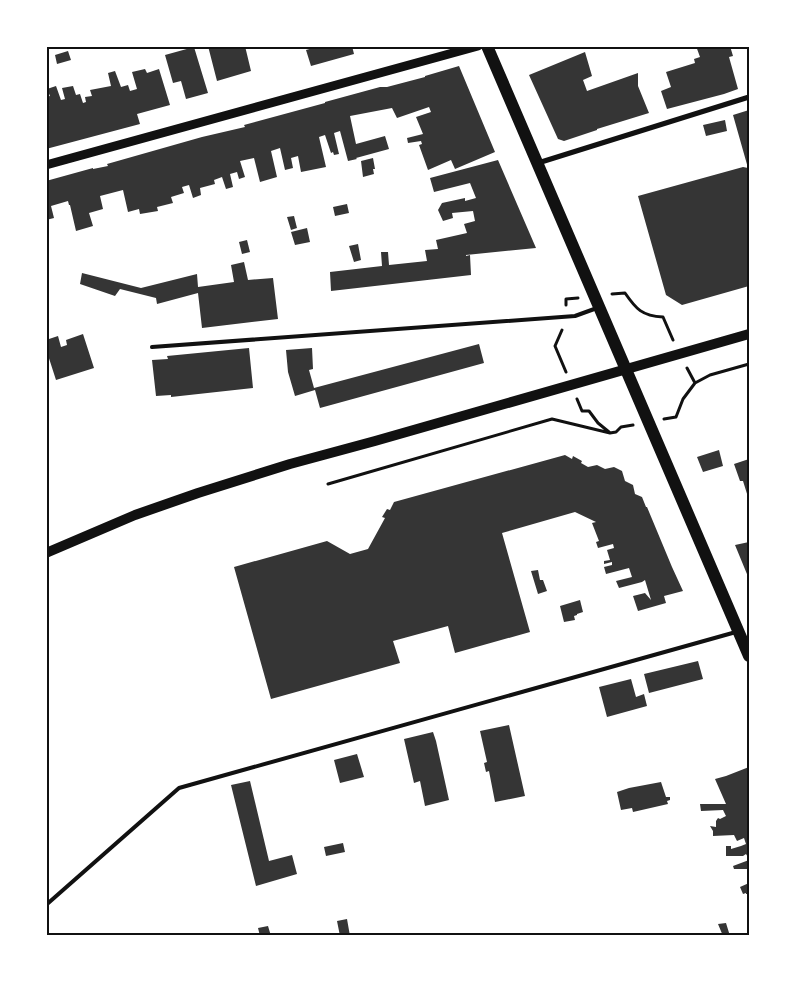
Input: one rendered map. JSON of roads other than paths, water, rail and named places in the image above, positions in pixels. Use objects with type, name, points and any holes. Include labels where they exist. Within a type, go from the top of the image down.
[{"type":"main road","points":[[487,46],[749,656]]},
{"type":"main road","points":[[46,553],[135,514],[290,464],[749,334]]},
{"type":"street","points":[[46,165],[478,46]]},
{"type":"street","points":[[537,163],[749,96]]},
{"type":"lane","points":[[152,347],[575,316],[597,302]]},
{"type":"lane","points":[[46,905],[179,788],[738,631]]}]
